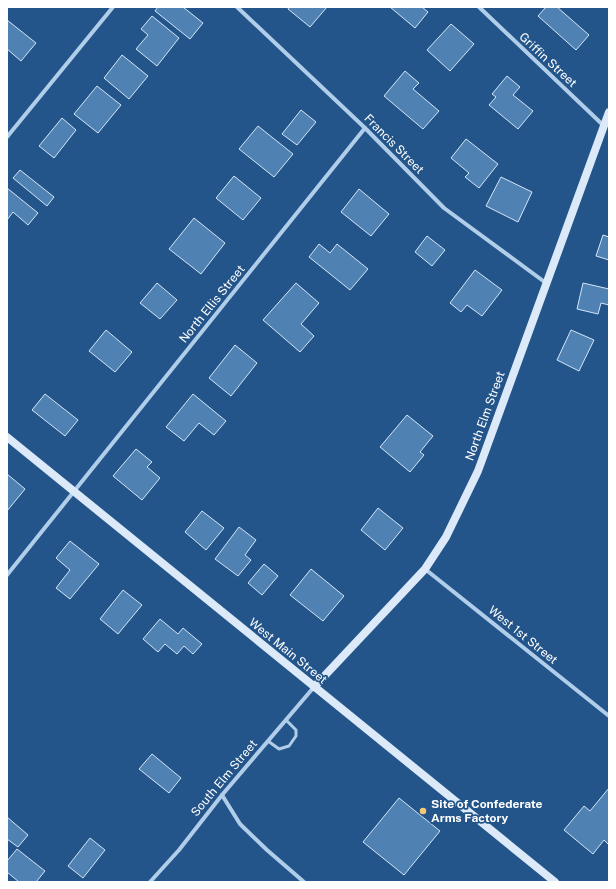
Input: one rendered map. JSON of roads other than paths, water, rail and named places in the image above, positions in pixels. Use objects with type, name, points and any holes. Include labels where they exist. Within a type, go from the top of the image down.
[{"type":"main road","name":"North Elm Street","points":[[314,687],[425,570],[446,537],[478,470],[609,112]]},
{"type":"main road","name":"West Main Street","points":[[7,437],[555,882]]},
{"type":"street","points":[[7,137],[113,7]]},
{"type":"street","name":"Francis Street","points":[[237,7],[365,128],[444,208],[546,283]]},
{"type":"street","name":"Griffin Street","points":[[479,7],[604,126]]},
{"type":"street","name":"North Ellis Street","points":[[7,575],[365,128]]},
{"type":"street","name":"West 1st Street","points":[[425,570],[609,716]]},
{"type":"street","name":"South Elm Street","points":[[150,882],[179,850],[222,796],[314,687]]},
{"type":"street","points":[[222,796],[240,824],[304,882]]},
{"type":"lane","points":[[268,741],[279,749],[289,746],[296,736],[296,730],[286,720]]},
{"type":"place","name":"Site of Confederate Arms Factory","points":[[423,811]]}]
